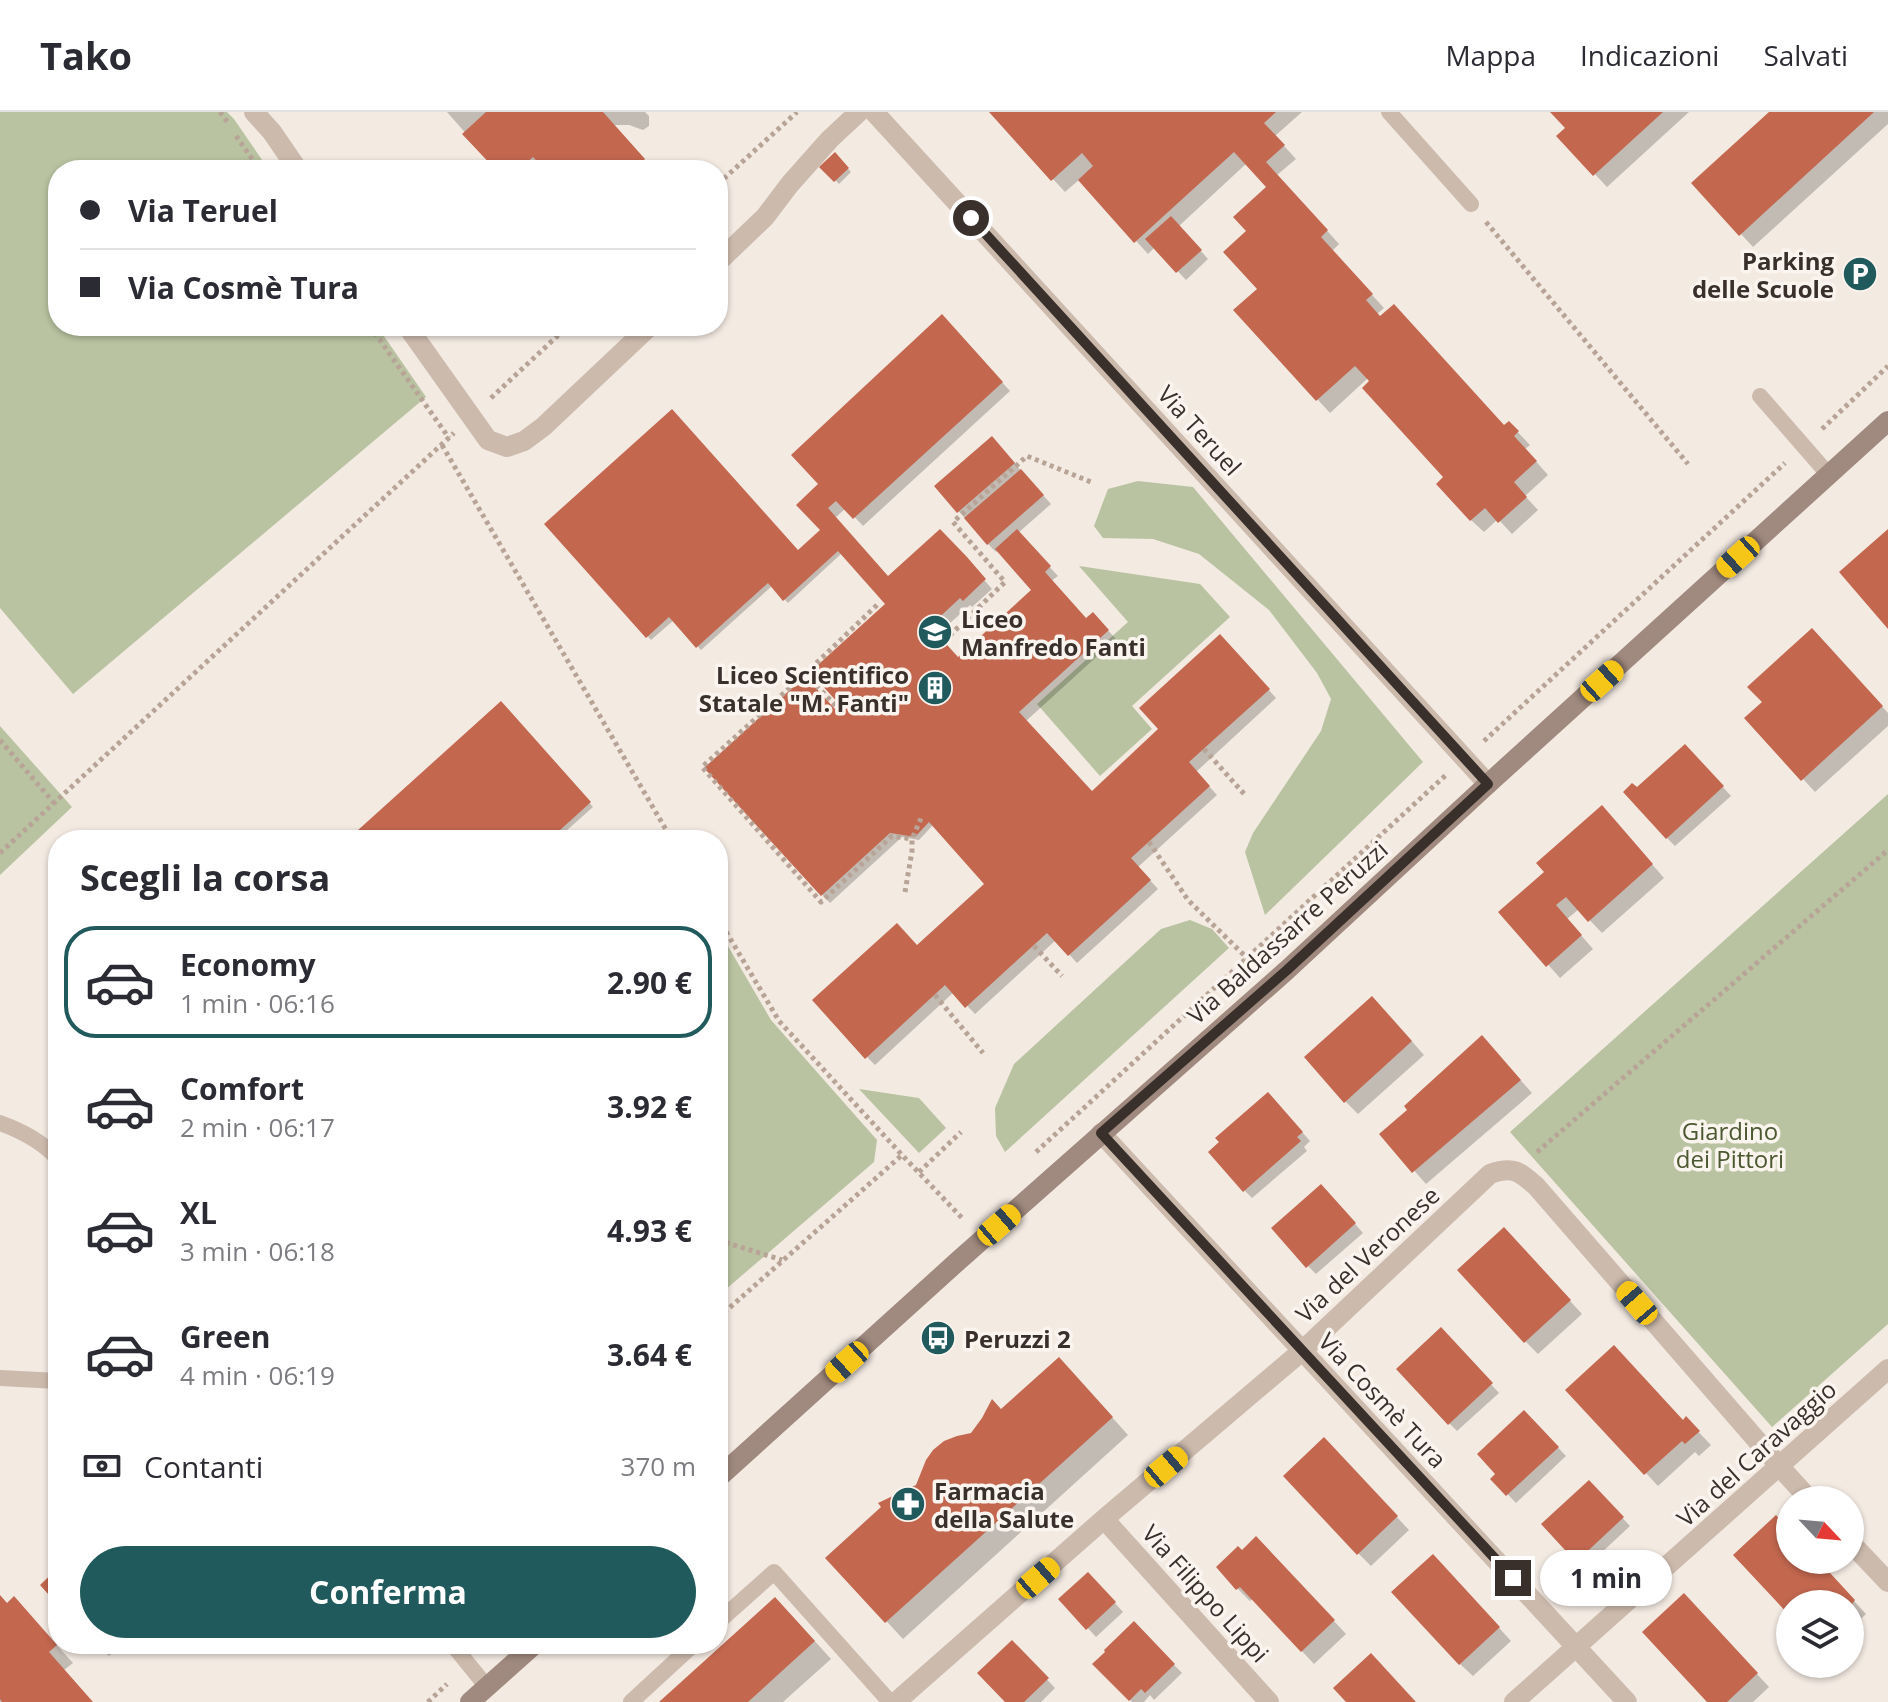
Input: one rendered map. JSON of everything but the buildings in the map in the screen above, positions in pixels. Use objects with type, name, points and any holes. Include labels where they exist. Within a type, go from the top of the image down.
[{"type":"street","points":[[254,112],[291,160]]},
{"type":"street","points":[[728,252],[765,217],[830,139],[859,112]]},
{"type":"street","name":"Via Teruel","points":[[874,112],[1488,784]]},
{"type":"street","points":[[414,336],[488,440],[507,447],[524,441],[543,427],[639,336]]},
{"type":"street","name":"Via Baldassarre Peruzzi","points":[[728,1469],[1287,970],[1888,421]]},
{"type":"street","name":"Via Cosmè Tura","points":[[1101,1133],[1627,1702]]},
{"type":"street","name":"Via del Veronese","points":[[900,1700],[1104,1519],[1302,1351],[1490,1174],[1504,1169],[1516,1170]]},
{"type":"street","points":[[1516,1170],[1536,1186],[1797,1486]]},
{"type":"street","name":"Via del Caravaggio","points":[[1514,1702],[1888,1369]]},
{"type":"street","name":"Via Filippo Lippi","points":[[1104,1519],[1269,1702]]},
{"type":"street","points":[[1864,1557],[1888,1582]]},
{"type":"street","points":[[470,1702],[524,1654]]},
{"type":"lane","points":[[1389,112],[1471,204]]},
{"type":"lane","points":[[1760,396],[1828,474]]},
{"type":"lane","points":[[0,1123],[48,1147]]},
{"type":"lane","points":[[0,1378],[48,1380]]},
{"type":"lane","points":[[728,1613],[774,1572],[857,1666],[900,1700]]},
{"type":"lane","points":[[460,1654],[487,1687]]},
{"type":"lane","points":[[631,1702],[683,1654]]},
{"type":"path","points":[[728,175],[797,112]]},
{"type":"path","points":[[1471,204],[1688,464]]},
{"type":"path","points":[[377,336],[449,438]]},
{"type":"path","points":[[0,853],[557,336]]},
{"type":"path","points":[[1031,1156],[1888,366]]},
{"type":"path","points":[[442,445],[666,830]]},
{"type":"path","points":[[944,641],[1005,582],[953,522],[1027,456],[1091,482]]},
{"type":"path","points":[[877,605],[702,767],[821,902],[892,836],[912,839]]},
{"type":"path","points":[[805,674],[837,707]]},
{"type":"path","points":[[0,740],[54,803]]},
{"type":"path","points":[[1204,749],[1246,796]]},
{"type":"path","points":[[905,892],[912,839],[922,816]]},
{"type":"path","points":[[1149,842],[1188,900],[1247,958]]},
{"type":"path","points":[[1516,1170],[1888,850]]},
{"type":"path","points":[[728,935],[779,1021],[963,1219],[952,1229]]},
{"type":"path","points":[[1034,946],[1062,976]]},
{"type":"path","points":[[935,995],[983,1053]]},
{"type":"path","points":[[919,1172],[961,1132]]},
{"type":"path","points":[[728,1309],[902,1155]]},
{"type":"path","points":[[728,1243],[783,1260]]},
{"type":"green space","points":[[0,112],[227,112],[262,160],[48,160],[48,336],[384,336],[426,397],[73,694],[0,608]]},
{"type":"green space","points":[[1138,481],[1193,487],[1423,762],[1265,915],[1245,852],[1253,833],[1321,731],[1331,699],[1317,673],[1269,610],[1199,554],[1153,539],[1103,538],[1094,526],[1108,489]]},
{"type":"green space","points":[[1079,566],[1200,584],[1230,617],[1132,706],[1152,729],[1100,776],[1037,704],[1128,622]]},
{"type":"green space","points":[[0,726],[72,807],[0,875]]},
{"type":"green space","name":"Giardino dei Pittori","points":[[1888,794],[1888,1324],[1772,1427],[1510,1132]]},
{"type":"green space","points":[[1190,920],[1212,929],[1229,948],[1005,1152],[996,1136],[995,1108],[1014,1064],[1161,929]]},
{"type":"green space","points":[[728,946],[771,1020],[877,1140],[874,1162],[728,1287]]},
{"type":"green space","points":[[859,1089],[919,1098],[946,1128],[919,1153]]},
{"type":"place","name":"Parking delle Scuole","points":[[1860,274]]},
{"type":"place","name":"Liceo Manfredo Fanti","points":[[935,632]]},
{"type":"place","name":"Liceo Scientifico Statale \"M. Fanti\"","points":[[935,688]]},
{"type":"place","name":"Peruzzi 2","points":[[938,1338]]},
{"type":"place","name":"Farmacia della Salute","points":[[908,1504]]},
{"type":"route","points":[[971,218],[1488,784],[1287,970],[1101,1133],[1513,1578]]}]
